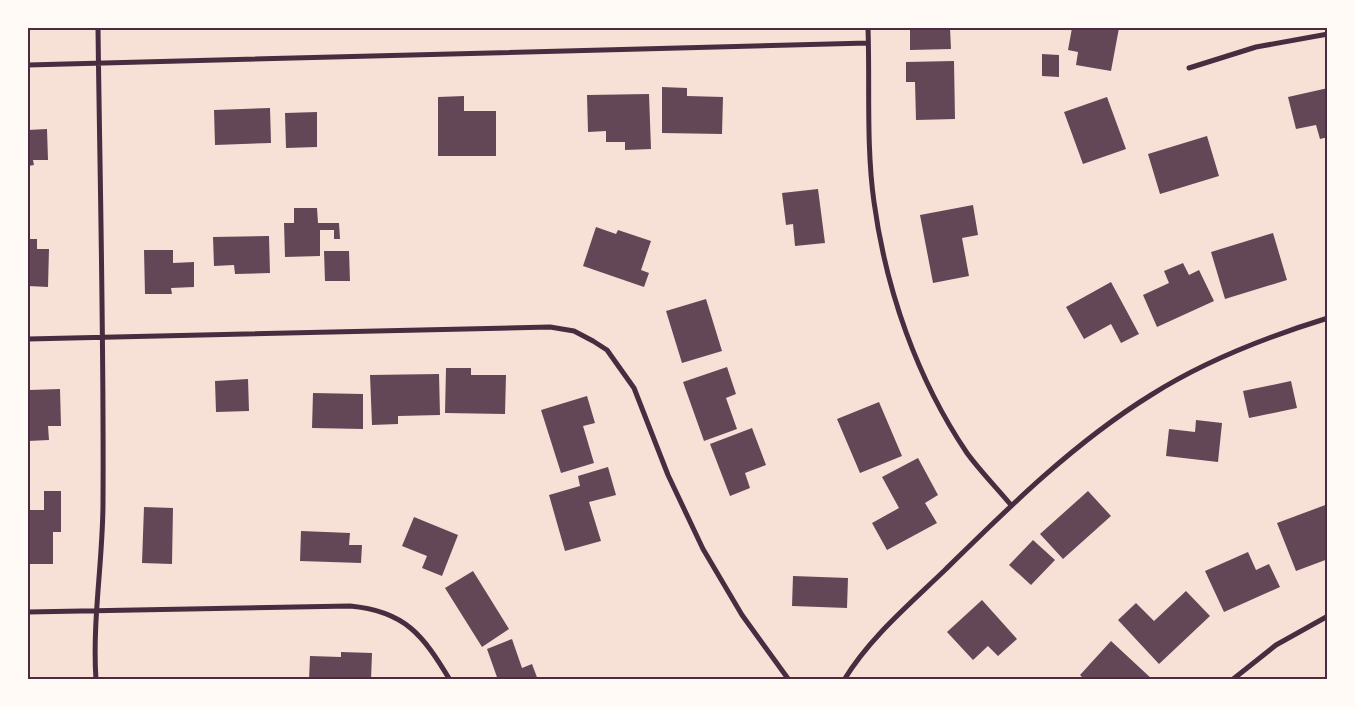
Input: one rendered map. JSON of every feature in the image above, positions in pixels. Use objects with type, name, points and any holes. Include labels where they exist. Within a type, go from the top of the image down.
[{"type":"street","points":[[96,680],[96,610],[103,538],[104,338],[98,28]]},
{"type":"street","points":[[868,28],[870,145],[874,201],[883,255],[898,309],[920,367],[941,411],[968,454],[1011,505]]},
{"type":"street","points":[[1189,68],[1256,47],[1328,34]]},
{"type":"street","points":[[28,64],[868,43]]},
{"type":"street","points":[[844,680],[852,666],[876,637],[1011,505],[1092,435],[1151,394],[1213,360],[1279,333],[1328,318]]},
{"type":"street","points":[[28,340],[550,327],[574,331],[607,350],[634,388],[668,474],[703,549],[742,615],[789,680]]},
{"type":"street","points":[[28,612],[350,606],[370,608],[398,618],[418,632],[433,651],[450,680]]},
{"type":"street","points":[[1232,680],[1276,645],[1313,622],[1328,616]]},
{"type":"building","points":[[910,28],[950,28],[951,49],[910,50]]},
{"type":"building","points":[[1072,28],[1119,28],[1111,71],[1076,65],[1078,52],[1068,50]]},
{"type":"building","points":[[1042,54],[1059,55],[1059,77],[1042,76]]},
{"type":"building","points":[[954,61],[955,119],[916,120],[915,82],[906,82],[906,62]]},
{"type":"building","points":[[662,87],[687,88],[687,96],[723,97],[722,134],[662,133]]},
{"type":"building","points":[[1328,88],[1328,137],[1320,139],[1316,125],[1296,129],[1288,97]]},
{"type":"building","points":[[649,94],[651,149],[625,150],[625,142],[606,142],[606,131],[588,132],[587,95]]},
{"type":"building","points":[[464,96],[464,111],[496,111],[496,156],[438,156],[438,97]]},
{"type":"building","points":[[1107,97],[1126,149],[1083,164],[1064,112]]},
{"type":"building","points":[[270,108],[271,143],[215,145],[214,110]]},
{"type":"building","points":[[317,112],[317,147],[286,148],[285,113]]},
{"type":"building","points":[[47,129],[48,160],[33,160],[34,165],[28,166],[28,130]]},
{"type":"building","points":[[1207,136],[1219,176],[1160,194],[1148,154]]},
{"type":"building","points":[[818,189],[825,243],[795,246],[793,224],[786,225],[782,193]]},
{"type":"building","points":[[973,205],[978,235],[962,238],[969,276],[933,283],[920,215]]},
{"type":"building","points":[[294,208],[317,208],[318,223],[339,223],[340,239],[334,239],[334,230],[320,230],[320,256],[285,257],[284,223],[294,223]]},
{"type":"building","points":[[596,227],[616,234],[618,230],[651,241],[641,270],[649,273],[644,287],[583,266]]},
{"type":"building","points":[[1273,233],[1287,280],[1225,299],[1211,252]]},
{"type":"building","points":[[269,236],[270,273],[235,274],[234,265],[214,266],[213,237]]},
{"type":"building","points":[[28,239],[37,239],[37,249],[49,249],[48,287],[28,286]]},
{"type":"building","points":[[144,250],[173,250],[173,263],[194,262],[194,287],[171,288],[172,294],[145,294]]},
{"type":"building","points":[[324,251],[349,251],[350,281],[325,281]]},
{"type":"building","points":[[1183,263],[1189,275],[1199,270],[1214,301],[1157,327],[1143,295],[1169,283],[1164,271]]},
{"type":"building","points":[[1111,282],[1139,334],[1121,343],[1111,324],[1084,339],[1066,307]]},
{"type":"building","points":[[706,299],[722,351],[682,363],[666,311]]},
{"type":"building","points":[[727,367],[736,394],[726,398],[737,429],[704,441],[683,382]]},
{"type":"building","points":[[446,368],[471,368],[471,375],[506,375],[505,414],[445,413]]},
{"type":"building","points":[[439,374],[440,415],[398,416],[398,424],[372,425],[370,375]]},
{"type":"building","points":[[248,379],[249,411],[216,412],[215,381]]},
{"type":"building","points":[[1291,381],[1297,408],[1249,418],[1243,391]]},
{"type":"building","points":[[60,389],[61,426],[48,426],[49,440],[28,441],[29,390]]},
{"type":"building","points":[[313,393],[363,394],[363,429],[312,428]]},
{"type":"building","points":[[587,396],[595,423],[583,426],[594,463],[561,473],[541,410]]},
{"type":"building","points":[[879,402],[902,456],[860,473],[837,419]]},
{"type":"building","points":[[1196,420],[1222,423],[1218,462],[1166,456],[1169,429],[1195,432]]},
{"type":"building","points":[[752,428],[766,465],[745,473],[750,488],[730,496],[710,444]]},
{"type":"building","points":[[918,458],[938,495],[925,503],[937,523],[887,550],[872,523],[899,508],[882,477]]},
{"type":"building","points":[[608,467],[616,495],[589,502],[601,541],[565,551],[549,495],[580,486],[578,476]]},
{"type":"building","points":[[44,491],[61,491],[61,532],[53,532],[53,564],[28,564],[28,510],[44,510]]},
{"type":"building","points":[[1088,491],[1111,516],[1063,559],[1040,534]]},
{"type":"building","points":[[1328,504],[1328,559],[1296,571],[1277,523]]},
{"type":"building","points":[[144,507],[173,508],[172,564],[142,563]]},
{"type":"building","points":[[414,517],[458,535],[442,576],[422,568],[427,556],[402,546]]},
{"type":"building","points":[[301,531],[350,533],[349,545],[362,545],[361,563],[300,561]]},
{"type":"building","points":[[1033,540],[1055,560],[1031,585],[1009,565]]},
{"type":"building","points":[[1248,552],[1256,570],[1269,564],[1280,587],[1224,612],[1205,571]]},
{"type":"building","points":[[473,571],[509,629],[482,647],[445,588]]},
{"type":"building","points":[[793,576],[848,578],[847,608],[792,606]]},
{"type":"building","points":[[1186,591],[1210,616],[1159,664],[1118,620],[1136,603],[1154,621]]},
{"type":"building","points":[[982,600],[1017,639],[998,656],[988,646],[973,660],[947,632]]},
{"type":"building","points":[[512,639],[522,668],[532,664],[538,680],[498,680],[487,649]]},
{"type":"building","points":[[1111,641],[1153,680],[1085,680],[1080,675]]},
{"type":"building","points":[[341,652],[372,653],[371,680],[309,680],[310,656],[341,657]]}]
